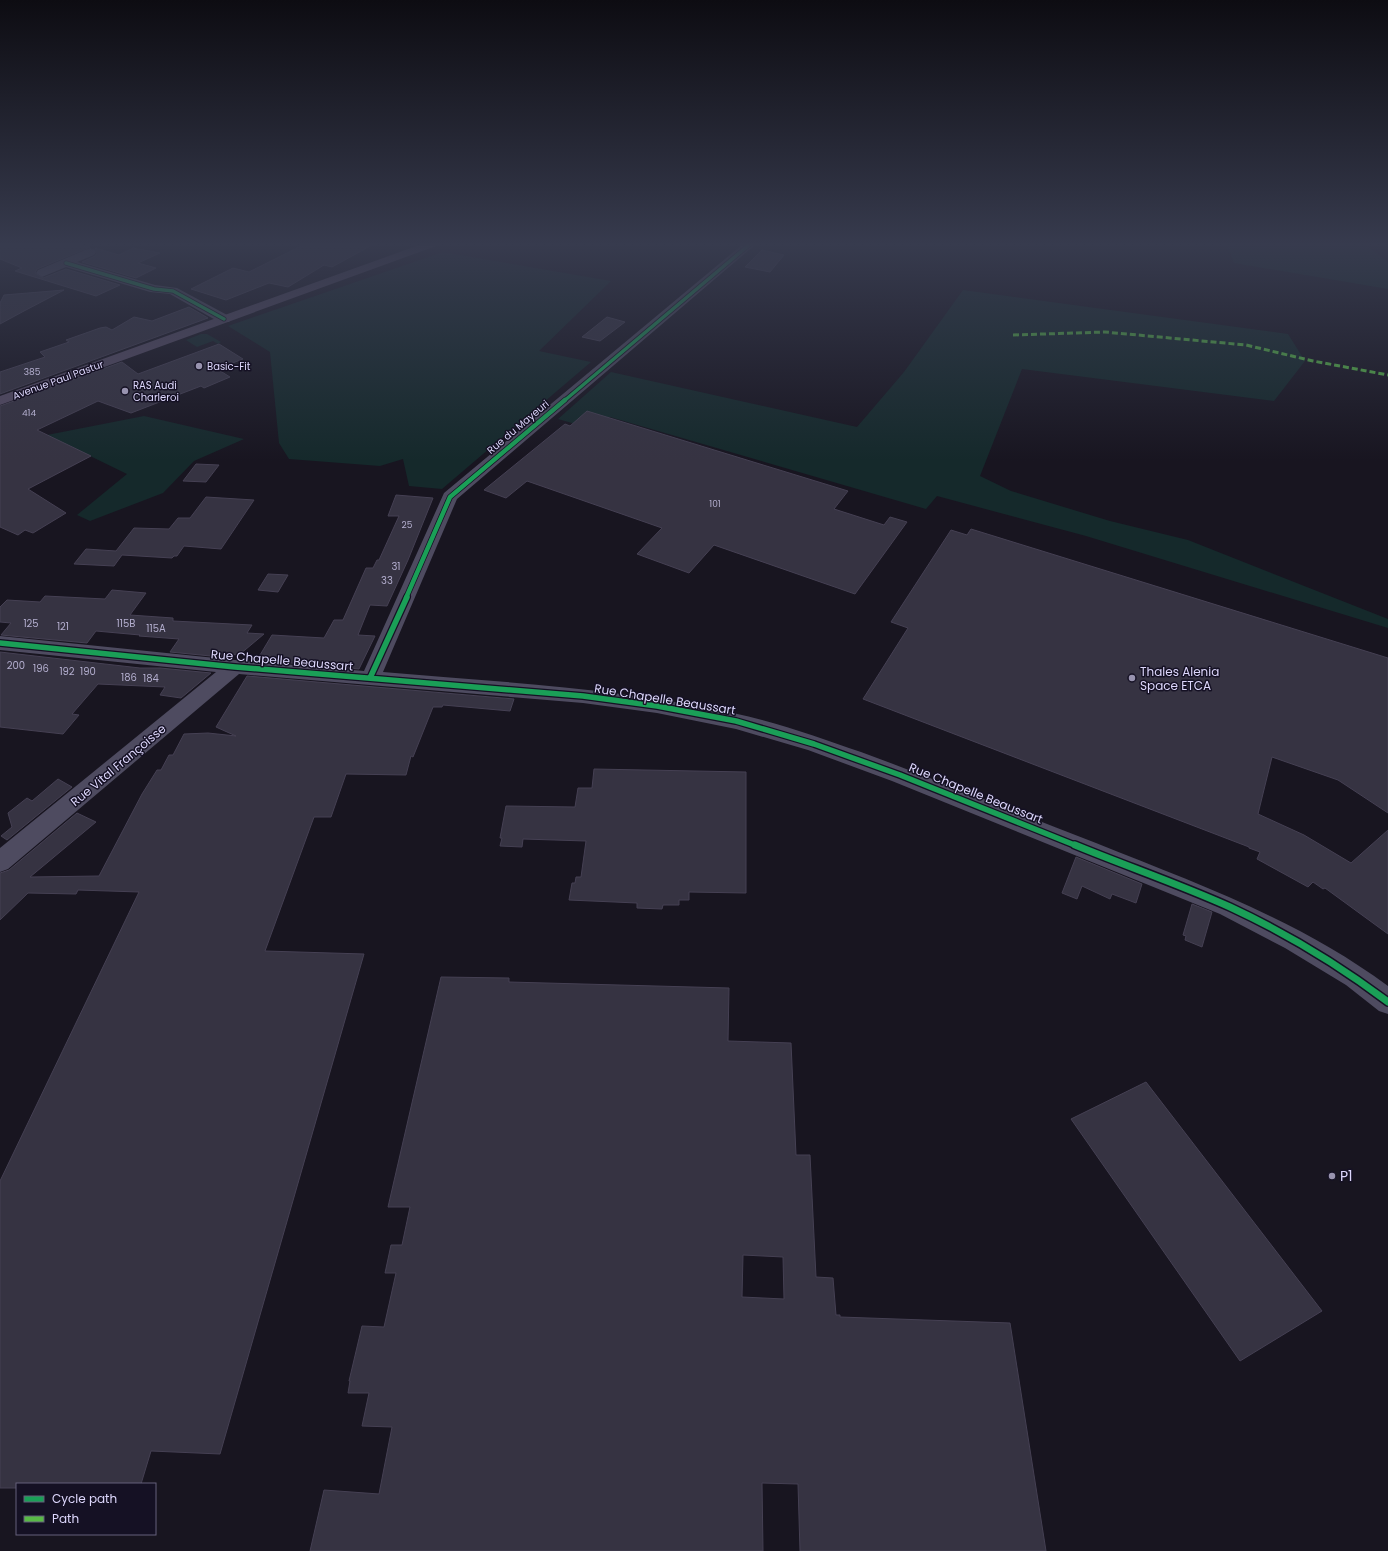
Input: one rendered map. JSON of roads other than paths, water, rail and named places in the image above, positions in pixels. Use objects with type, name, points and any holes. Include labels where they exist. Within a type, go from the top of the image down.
[{"type":"main road","name":"Avenue Paul Pastur","points":[[0,401],[231,316]]},
{"type":"street","points":[[219,316],[224,319]]},
{"type":"street","name":"Rue du Mayeuri","points":[[370,678],[390,636],[450,497],[664,316]]},
{"type":"street","name":"Rue Chapelle Beaussart","points":[[0,643],[235,667],[583,696],[656,706],[736,721],[814,744],[900,774],[1229,907],[1294,940],[1354,977],[1388,1002]]},
{"type":"street","name":"Rue Vital Françoisse","points":[[0,862],[235,667]]},
{"type":"place","name":"Basic-Fit","points":[[199,366]]},
{"type":"place","name":"RAS Audi Charleroi","points":[[125,391]]},
{"type":"place","name":"Thales Alenia Space ETCA","points":[[1132,678]]},
{"type":"place","name":"P1","points":[[1332,1176]]}]
